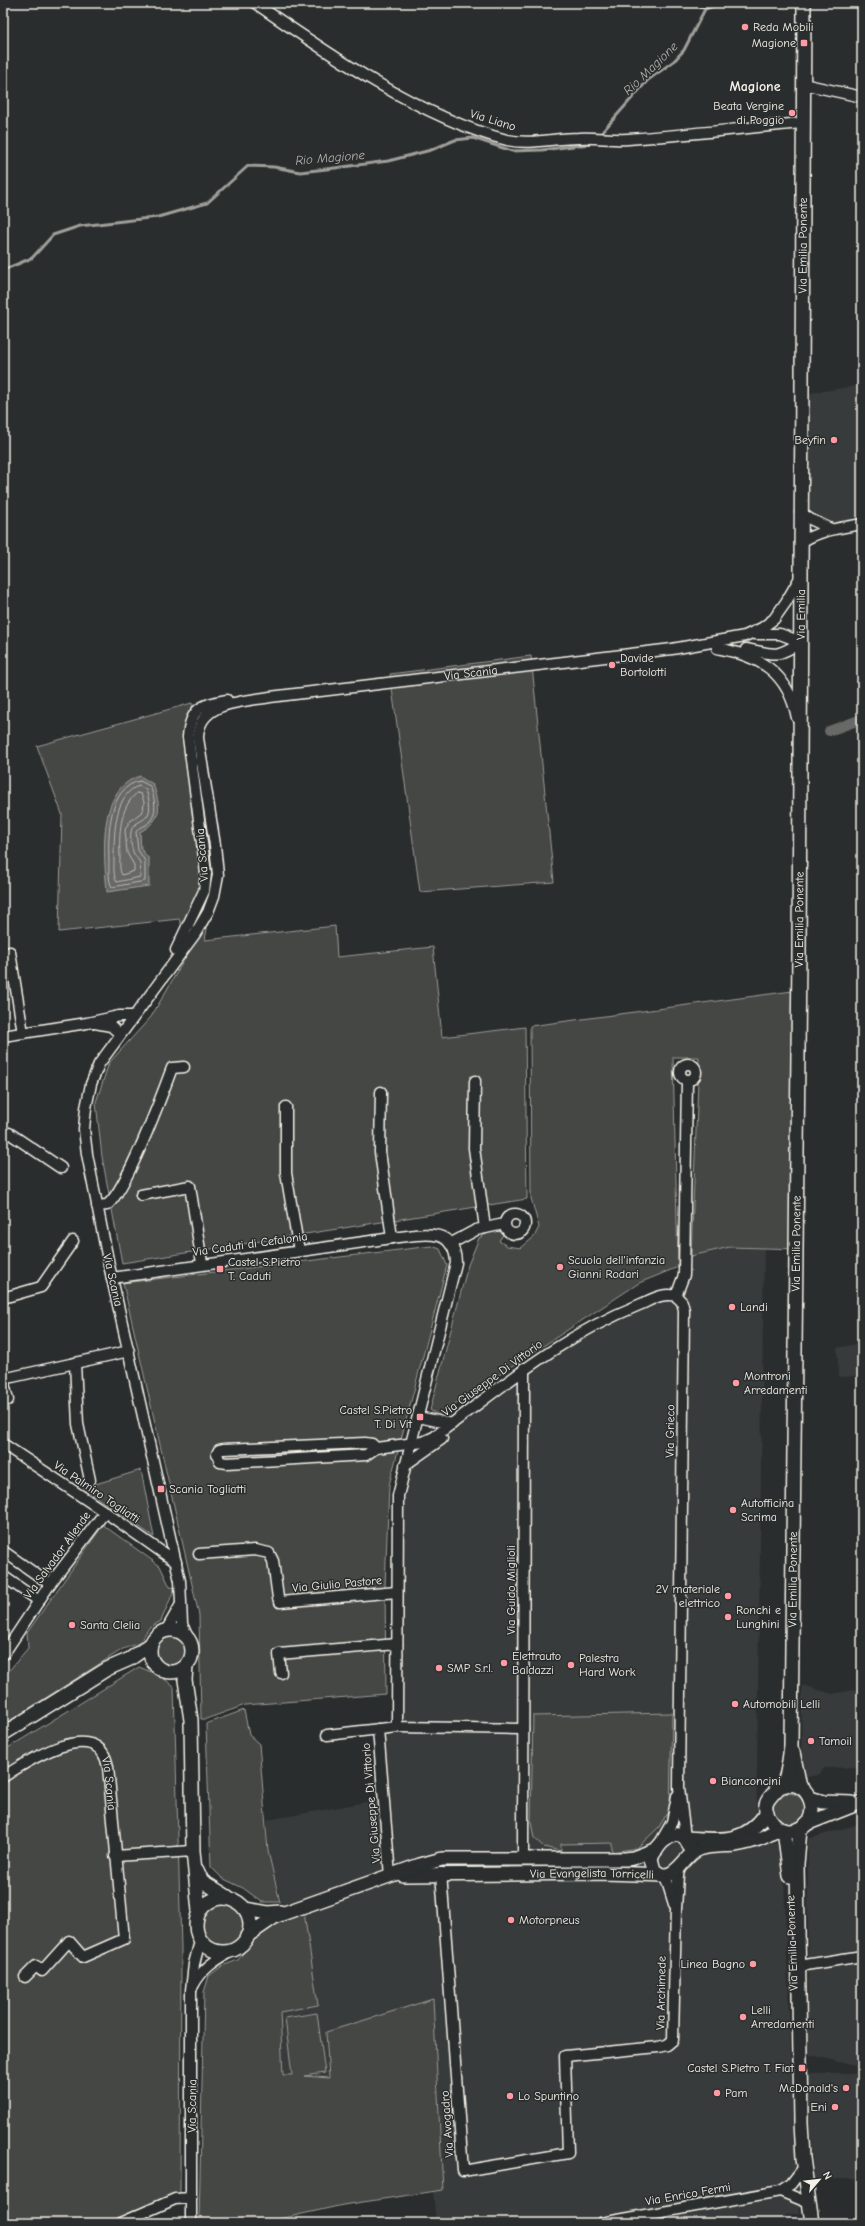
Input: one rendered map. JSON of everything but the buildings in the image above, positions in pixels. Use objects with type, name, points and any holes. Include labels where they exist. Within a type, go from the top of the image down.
[{"type":"main road","name":"Via Emilia Ponente","points":[[801,487],[804,3]]},
{"type":"main road","name":"Via Emilia","points":[[801,487],[801,740]]},
{"type":"main road","name":"Via Emilia Ponente","points":[[791,1745],[801,740]]},
{"type":"main road","points":[[167,1629],[180,1632],[189,1640]]},
{"type":"main road","name":"Via Scania","points":[[3,1734],[107,1670],[130,1659],[151,1644],[158,1634],[167,1629]]},
{"type":"main road","name":"Via Scania","points":[[189,1640],[192,1651],[186,1666],[191,1737],[193,1851],[199,1911],[195,1926],[200,1941]]},
{"type":"main road","points":[[151,1644],[152,1659],[156,1665]]},
{"type":"main road","points":[[130,1659],[156,1665],[167,1671],[188,1698]]},
{"type":"main road","points":[[167,1671],[180,1670],[186,1666]]},
{"type":"main road","points":[[791,1745],[800,1787],[810,1798],[823,1802],[859,1802]]},
{"type":"main road","points":[[791,1745],[784,1781],[768,1799],[767,1812],[772,1822],[781,1830],[801,1832],[859,1802]]},
{"type":"main road","points":[[776,1789],[785,1785],[800,1787]]},
{"type":"main road","points":[[801,1832],[812,1812],[810,1798]]},
{"type":"main road","name":"Via Evangelista Torricelli","points":[[247,1936],[276,1916],[442,1859],[633,1858],[657,1848],[672,1835],[706,1840],[743,1836],[758,1825],[767,1812]]},
{"type":"main road","name":"Via Emilia Ponente","points":[[781,1830],[789,1864],[797,2117],[801,2171],[807,2202],[814,2223]]},
{"type":"main road","name":"Via Evangelista Torricelli","points":[[390,1876],[441,1873],[663,1875],[673,1873],[685,1858],[700,1849],[753,1841],[781,1830]]},
{"type":"main road","name":"Via Emilia Ponente","points":[[801,1832],[799,1966],[801,2122],[807,2202],[807,2223]]},
{"type":"main road","points":[[685,1838],[689,1846],[685,1858]]},
{"type":"main road","name":"Via Evangelista Torricelli","points":[[657,1848],[652,1857],[651,1863],[654,1870],[663,1875]]},
{"type":"main road","name":"Via Evangelista Torricelli","points":[[523,1859],[523,1873]]},
{"type":"main road","name":"Via Scania","points":[[194,1865],[202,1881],[245,1909]]},
{"type":"main road","points":[[199,1911],[212,1900],[229,1898]]},
{"type":"main road","points":[[245,1909],[250,1922],[247,1936]]},
{"type":"main road","name":"Via Evangelista Torricelli","points":[[245,1909],[268,1913],[294,1910]]},
{"type":"main road","name":"Via Scania","points":[[233,1950],[244,1942],[247,1936]]},
{"type":"main road","points":[[200,1941],[215,1951],[233,1950]]},
{"type":"street","name":"Via Liano","points":[[255,3],[341,61],[409,99],[449,119],[507,140],[532,142],[585,137],[628,139],[803,123]]},
{"type":"street","points":[[804,84],[862,97]]},
{"type":"street","points":[[800,512],[810,520],[831,529]]},
{"type":"street","points":[[800,543],[815,534],[831,529],[862,524]]},
{"type":"street","name":"Via Scania","points":[[744,636],[762,628],[774,618],[786,602],[800,576]]},
{"type":"street","name":"Via Scania","points":[[189,1640],[182,1624],[180,1581],[112,1278],[84,1130],[86,1108],[91,1084],[99,1064],[165,973],[199,904],[206,883],[206,873],[188,737],[192,717],[205,705],[215,702],[270,697],[672,649],[770,632],[801,642]]},
{"type":"street","name":"Via Scania","points":[[672,649],[743,648],[770,655],[780,653],[801,642]]},
{"type":"street","name":"Via Scania","points":[[717,648],[750,656],[770,669],[782,681],[792,698],[801,740]]},
{"type":"street","points":[[10,952],[24,1033]]},
{"type":"street","points":[[3,1036],[88,1023],[119,1016],[133,1016]]},
{"type":"street","points":[[88,1023],[111,1026],[120,1034]]},
{"type":"street","points":[[98,1206],[107,1205],[117,1194],[151,1121],[172,1068],[184,1066]]},
{"type":"street","points":[[676,1296],[684,1275],[687,1080]]},
{"type":"street","points":[[475,1081],[474,1148],[485,1228]]},
{"type":"street","points":[[381,1092],[380,1152],[392,1238]]},
{"type":"street","points":[[286,1107],[286,1173],[299,1250]]},
{"type":"street","points":[[3,1134],[9,1133],[61,1168]]},
{"type":"street","points":[[141,1195],[190,1186],[202,1263]]},
{"type":"street","points":[[397,1727],[398,1496],[456,1264],[456,1255],[450,1244],[476,1230],[504,1224]]},
{"type":"street","name":"Via Caduti di Cefalonia","points":[[112,1278],[202,1263],[430,1234],[438,1235],[450,1244]]},
{"type":"street","points":[[3,1298],[41,1287],[73,1241]]},
{"type":"street","name":"Via Giuseppe Di Vittorio","points":[[376,1448],[423,1442],[434,1437],[524,1368],[579,1334],[629,1308],[664,1294],[676,1296]]},
{"type":"street","name":"Via Grieco","points":[[676,1296],[682,1302],[684,1310],[679,1786]]},
{"type":"street","points":[[3,1401],[8,1400],[3,1379],[129,1351]]},
{"type":"street","points":[[75,1363],[78,1424],[90,1480]]},
{"type":"street","name":"Via Guido Miglioli","points":[[523,1859],[524,1368]]},
{"type":"street","points":[[405,1465],[444,1437],[452,1424],[418,1417]]},
{"type":"street","points":[[366,1443],[372,1444],[376,1448],[366,1455],[234,1463],[220,1462],[217,1454],[219,1450],[223,1449],[283,1445],[366,1443]]},
{"type":"street","name":"Via Palmiro Togliatti","points":[[3,1444],[105,1512],[176,1562]]},
{"type":"street","name":"Via Salvador Allende","points":[[3,1655],[50,1584],[105,1512]]},
{"type":"street","name":"Via Giulio Pastore","points":[[198,1554],[254,1550],[269,1553],[273,1560],[278,1598],[280,1602],[398,1592]]},
{"type":"street","points":[[3,1551],[50,1584]]},
{"type":"street","points":[[3,1576],[39,1601]]},
{"type":"street","name":"Via Scania","points":[[167,1629],[180,1606]]},
{"type":"street","points":[[281,1673],[279,1654],[398,1644]]},
{"type":"street","name":"Via Giuseppe Di Vittorio","points":[[326,1734],[397,1727],[523,1729]]},
{"type":"street","name":"Via Giuseppe Di Vittorio","points":[[378,1729],[390,1876]]},
{"type":"street","name":"Via Scania","points":[[3,1777],[53,1748],[75,1744],[97,1747],[106,1757],[108,1767],[115,1856],[124,1939],[83,1957],[69,1941],[42,1971],[36,1966],[25,1977]]},
{"type":"street","points":[[679,1786],[685,1838]]},
{"type":"street","points":[[657,1848],[672,1822],[679,1786]]},
{"type":"street","points":[[115,1856],[193,1851]]},
{"type":"street","name":"Via Archimede","points":[[565,2056],[658,2047],[667,2045],[673,2040],[678,1875],[685,1858]]},
{"type":"street","name":"Via Avogadro","points":[[441,1873],[464,2171],[568,2153],[565,2056]]},
{"type":"street","points":[[663,1875],[676,1909]]},
{"type":"street","name":"Via Scania","points":[[191,2223],[191,1990],[196,1976],[200,1941]]},
{"type":"street","name":"Via Scania","points":[[196,1976],[212,1962],[233,1950]]},
{"type":"street","points":[[799,1966],[862,1956]]},
{"type":"street","points":[[780,2192],[791,2184],[801,2171]]},
{"type":"street","points":[[780,2192],[807,2202]]},
{"type":"street","name":"Via Enrico Fermi","points":[[601,2223],[780,2192]]},
{"type":"street","points":[[120,2223],[174,2199],[191,2198]]},
{"type":"shaded area","name":"Beyfin","points":[[862,385],[862,521],[838,525],[825,524],[814,518],[809,511],[805,394]]},
{"type":"shaded area","points":[[531,656],[554,882],[420,892],[390,674]]},
{"type":"shaded area","points":[[192,703],[215,884],[205,940],[335,926],[337,957],[433,947],[442,1037],[525,1027],[527,1199],[122,1263],[102,1157],[96,1102],[109,1063],[151,1017],[195,941],[189,941],[179,919],[59,932],[62,814],[37,746]]},
{"type":"shaded area","points":[[800,990],[799,1249],[730,1247],[691,1256],[699,1057],[673,1057],[678,1267],[639,1283],[438,1415],[430,1410],[468,1265],[479,1238],[493,1230],[504,1233],[499,1241],[507,1246],[521,1248],[534,1237],[539,1227],[531,1198],[530,1026]]},
{"type":"shaded area","points":[[432,1246],[440,1249],[447,1265],[389,1485],[385,1586],[386,1694],[245,1705],[206,1719],[201,1719],[199,1615],[123,1283]]},
{"type":"shaded area","points":[[730,1247],[764,1248],[756,1845],[769,1840],[778,1844],[783,1852],[793,2119],[800,2213],[786,2215],[786,2223],[579,2223],[579,2218],[558,2223],[436,2223],[433,2191],[443,2190],[433,1999],[329,2078],[283,2075],[280,2012],[318,2005],[284,1910],[268,1851],[267,1820],[383,1799],[379,1730],[401,1729],[405,1470],[453,1428],[586,1331],[652,1302],[676,1296],[691,1256]]},
{"type":"shaded area","points":[[862,1343],[862,1398],[858,1376],[839,1377],[837,1348]]},
{"type":"shaded area","points":[[141,1470],[154,1537],[83,1488]]},
{"type":"shaded area","points":[[103,1525],[160,1566],[170,1587],[175,1588],[161,1621],[149,1628],[139,1643],[123,1649],[3,1725],[3,1678],[28,1648],[27,1633]]},
{"type":"shaded area","points":[[168,1634],[174,1634],[183,1638],[187,1650],[183,1662],[174,1666],[168,1666],[159,1662],[155,1653],[155,1647],[159,1638]]},
{"type":"shaded area","points":[[139,1667],[161,1676],[174,1687],[181,1948],[180,2199],[116,2223],[3,2223],[3,1751]]},
{"type":"shaded area","points":[[802,1685],[833,1694],[862,1688],[862,1767],[824,1768],[820,1774],[804,1778],[801,1775]]},
{"type":"shaded area","points":[[244,1710],[249,1735],[259,1744],[268,1851],[280,1902],[262,1902],[243,1888],[222,1878],[211,1867],[206,1724]]},
{"type":"shaded area","points":[[672,1713],[670,1808],[659,1827],[637,1848],[612,1852],[612,1843],[561,1844],[561,1851],[544,1847],[534,1838],[531,1822],[533,1716]]},
{"type":"shaded area","points":[[789,1793],[795,1794],[802,1800],[805,1809],[804,1815],[798,1822],[789,1825],[783,1824],[776,1818],[773,1809],[774,1803],[780,1796]]},
{"type":"shaded area","points":[[862,1823],[862,2068],[808,2054],[808,1839]]},
{"type":"shaded area","points":[[219,1903],[227,1903],[239,1909],[245,1921],[245,1929],[239,1941],[227,1947],[219,1947],[207,1941],[201,1929],[201,1921],[207,1909]]},
{"type":"shaded area","points":[[303,1906],[318,2005],[280,2012],[283,2075],[292,2075],[285,2018],[317,2013],[325,2073],[304,2076],[329,2078],[326,2032],[433,1999],[443,2190],[343,2205],[261,2223],[199,2223],[204,1992],[209,1976],[222,1966],[238,1960],[262,1928]]},
{"type":"shaded area","name":"Eni","points":[[805,2073],[862,2073],[862,2179],[814,2179]]},
{"type":"water","points":[[140,776],[153,784],[158,799],[158,812],[156,817],[153,822],[140,832],[141,849],[149,859],[149,886],[107,892],[105,843],[109,809],[116,795],[126,783]]},
{"type":"waterway","points":[[692,3],[705,9]]},
{"type":"waterway","name":"Rio Magione","points":[[603,131],[648,80],[674,61],[684,50],[705,9],[722,3]]},
{"type":"waterway","name":"Rio Magione","points":[[3,270],[32,258],[53,235],[80,226],[158,217],[207,203],[248,166],[274,167],[300,172],[335,168],[388,161],[431,150],[455,140],[473,138],[512,151],[542,150],[589,144]]},
{"type":"waterway","points":[[829,731],[862,719]]},
{"type":"place","name":"Reda Mobili","points":[[745,27]]},
{"type":"place","name":"Magione","points":[[804,43]]},
{"type":"place","name":"Beata Vergine di Poggio","points":[[792,113]]},
{"type":"place","name":"Beyfin","points":[[834,440]]},
{"type":"place","name":"Davide Bortolotti","points":[[612,665]]},
{"type":"place","name":"Scuola dell'infanzia Gianni Rodari","points":[[560,1267]]},
{"type":"place","name":"Castel S.Pietro T. Caduti","points":[[220,1269]]},
{"type":"place","name":"Landi","points":[[732,1307]]},
{"type":"place","name":"Montroni Arredamenti","points":[[736,1383]]},
{"type":"place","name":"Castel S.Pietro T. Di Vit","points":[[420,1417]]},
{"type":"place","name":"Scania Togliatti","points":[[161,1489]]},
{"type":"place","name":"Autofficina Scrima","points":[[733,1510]]},
{"type":"place","name":"2V materiale elettrico","points":[[728,1596]]},
{"type":"place","name":"Ronchi e Lunghini","points":[[728,1617]]},
{"type":"place","name":"Santa Clelia","points":[[72,1625]]},
{"type":"place","name":"Elettrauto Baldazzi","points":[[504,1663]]},
{"type":"place","name":"Palestra Hard Work","points":[[571,1665]]},
{"type":"place","name":"SMP S.r.l.","points":[[439,1668]]},
{"type":"place","name":"Automobili Lelli","points":[[735,1704]]},
{"type":"place","name":"Tamoil","points":[[811,1741]]},
{"type":"place","name":"Bianconcini","points":[[713,1781]]},
{"type":"place","name":"Motorpneus","points":[[511,1920]]},
{"type":"place","name":"Linea Bagno","points":[[753,1964]]},
{"type":"place","name":"Lelli Arredamenti","points":[[743,2017]]},
{"type":"place","name":"Castel S.Pietro T. Fiat","points":[[802,2068]]},
{"type":"place","name":"McDonald's","points":[[846,2088]]},
{"type":"place","name":"Pam","points":[[717,2093]]},
{"type":"place","name":"Lo Spuntino","points":[[510,2096]]},
{"type":"place","name":"Eni","points":[[835,2107]]},
{"type":"district","name":"Magione","points":[[755,86]]}]
